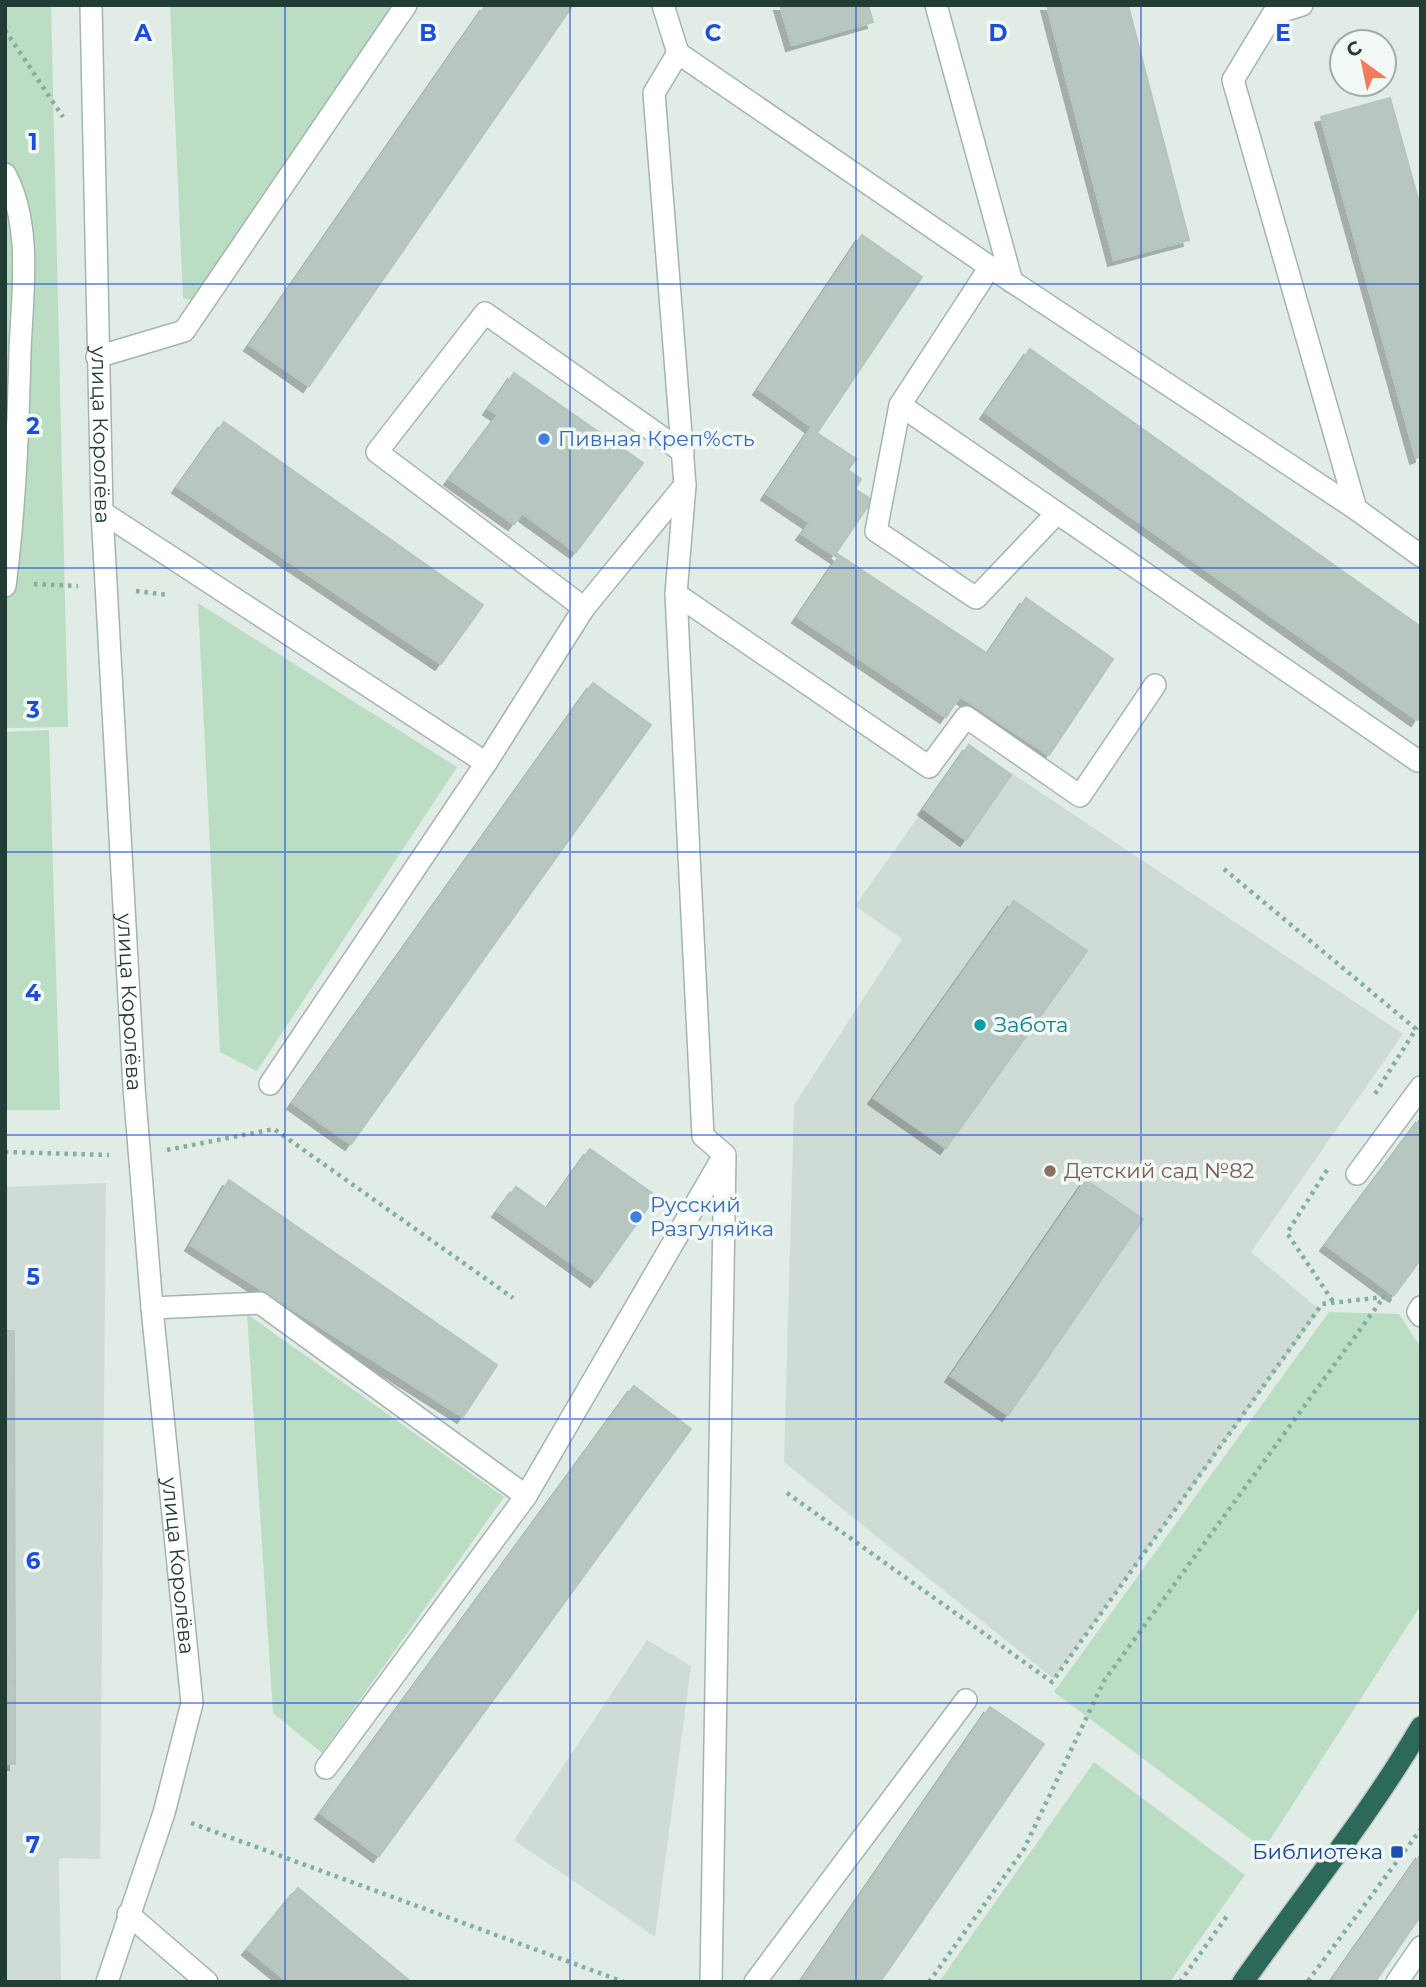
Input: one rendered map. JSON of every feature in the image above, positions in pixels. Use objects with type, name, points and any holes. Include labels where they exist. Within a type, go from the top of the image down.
[{"type":"highway","points":[[1244,1982],[1390,1780],[1421,1727]]},
{"type":"street","name":"улица Королёва","points":[[91,5],[102,512],[139,1156],[192,1703],[164,1813],[107,1982]]},
{"type":"street","points":[[97,357],[184,331],[406,5]]},
{"type":"street","points":[[663,5],[678,53],[1012,282],[1356,509],[1421,556]]},
{"type":"street","points":[[936,5],[1012,282]]},
{"type":"street","points":[[1302,5],[1273,14],[1233,80],[1356,509]]},
{"type":"street","points":[[678,53],[654,93],[685,485],[676,594],[703,1136],[725,1155]]},
{"type":"street","points":[[5,174],[19,207],[23,260],[16,499],[5,586]]},
{"type":"street","points":[[990,267],[900,405],[876,531],[976,598],[1056,514]]},
{"type":"street","points":[[584,608],[377,452],[485,313],[683,452]]},
{"type":"street","points":[[900,405],[1418,761],[1421,758]]},
{"type":"street","points":[[270,1084],[486,763],[584,608],[685,485]]},
{"type":"street","points":[[102,512],[486,763]]},
{"type":"street","points":[[676,594],[929,767],[965,717],[1080,796],[1155,685]]},
{"type":"street","points":[[1357,1174],[1421,1087]]},
{"type":"street","points":[[326,1768],[526,1496],[725,1155]]},
{"type":"street","points":[[711,1982],[725,1155]]},
{"type":"street","points":[[152,1308],[260,1303],[526,1496]]},
{"type":"street","points":[[1421,1307],[1418,1312],[1421,1316]]},
{"type":"street","points":[[755,1982],[966,1700]]},
{"type":"street","points":[[128,1914],[206,1982]]},
{"type":"street","points":[[1397,1982],[1421,1947]]},
{"type":"path","points":[[5,30],[65,120]]},
{"type":"path","points":[[1224,869],[1416,1029],[1366,1108]]},
{"type":"path","points":[[5,1152],[139,1156],[274,1129],[513,1298]]},
{"type":"path","points":[[1330,1165],[1287,1233],[1334,1303]]},
{"type":"path","points":[[929,1982],[1024,1849],[1104,1681],[1384,1297]]},
{"type":"path","points":[[787,1493],[1052,1682],[1322,1304],[1384,1297],[1394,1303]]},
{"type":"path","points":[[164,1813],[624,1982]]},
{"type":"path","points":[[1308,1981],[1421,1829]]},
{"type":"path","points":[[1180,1982],[1227,1916]]},
{"type":"shaded area","name":"Детский сад №82","points":[[969,745],[1403,1034],[1251,1252],[1320,1310],[1054,1679],[784,1462],[794,1105],[902,939],[855,906]]},
{"type":"shaded area","points":[[106,1183],[100,1859],[59,1858],[61,1982],[5,1982],[5,1187]]},
{"type":"shaded area","points":[[647,1640],[691,1666],[655,1937],[514,1840]]},
{"type":"green space","points":[[5,5],[51,5],[68,727],[5,728]]},
{"type":"green space","points":[[170,5],[395,5],[191,300],[183,298]]},
{"type":"green space","points":[[198,603],[457,767],[257,1071],[220,1052]]},
{"type":"green space","points":[[49,730],[60,1110],[5,1110],[5,732]]},
{"type":"green space","points":[[1329,1312],[1399,1314],[1421,1348],[1421,1605],[1264,1849],[1054,1692]]},
{"type":"green space","points":[[247,1314],[504,1497],[322,1753],[273,1713]]},
{"type":"green space","points":[[1094,1762],[1245,1875],[1170,1982],[939,1982]]},
{"type":"building","points":[[486,5],[573,5],[309,386],[250,345]]},
{"type":"building","points":[[780,5],[868,5],[873,22],[792,45]]},
{"type":"building","points":[[1047,5],[1128,5],[1189,240],[1114,260]]},
{"type":"building","points":[[1390,98],[1421,210],[1421,456],[1416,458],[1321,117]]},
{"type":"building","points":[[862,235],[922,277],[817,433],[856,459],[848,470],[861,479],[855,489],[872,500],[836,553],[988,654],[1026,598],[1113,659],[1049,755],[960,696],[946,717],[798,617],[838,558],[802,534],[810,523],[767,494],[812,427],[759,389]]},
{"type":"building","points":[[1030,349],[1421,627],[1421,714],[1417,720],[986,413]]},
{"type":"building","name":"Пивная Креп%сть","points":[[514,373],[643,463],[576,552],[522,513],[514,524],[450,479],[498,415],[489,409]]},
{"type":"building","points":[[224,422],[483,605],[441,664],[178,487]]},
{"type":"building","points":[[593,683],[651,725],[351,1144],[293,1103]]},
{"type":"building","points":[[969,745],[1011,775],[966,840],[924,809]]},
{"type":"building","name":"Забота","points":[[1014,901],[1087,951],[946,1148],[874,1098]]},
{"type":"building","points":[[1421,1118],[1421,1259],[1394,1295],[1326,1245]]},
{"type":"building","points":[[590,1149],[656,1196],[596,1281],[498,1211],[516,1187],[547,1209]]},
{"type":"building","points":[[229,1180],[497,1365],[463,1417],[191,1245]]},
{"type":"building","points":[[1086,1180],[1143,1219],[1008,1415],[951,1376]]},
{"type":"building","points":[[5,1331],[14,1331],[15,1682],[5,1682]]},
{"type":"building","points":[[634,1386],[691,1429],[379,1856],[321,1813]]},
{"type":"building","points":[[5,1682],[15,1682],[15,1764],[5,1764]]},
{"type":"building","points":[[990,1707],[1044,1744],[880,1982],[801,1982]]},
{"type":"building","points":[[1421,1854],[1421,1915],[1375,1982],[1331,1982]]},
{"type":"building","points":[[298,1888],[411,1982],[288,1982],[248,1949]]},
{"type":"place","name":"Пивная Креп%сть","points":[[544,439]]},
{"type":"place","name":"Забота","points":[[980,1025]]},
{"type":"place","name":"Детский сад №82","points":[[1050,1171]]},
{"type":"place","name":"Русский Разгуляйка","points":[[636,1217]]},
{"type":"place","name":"Библиотека","points":[[1397,1852]]}]
